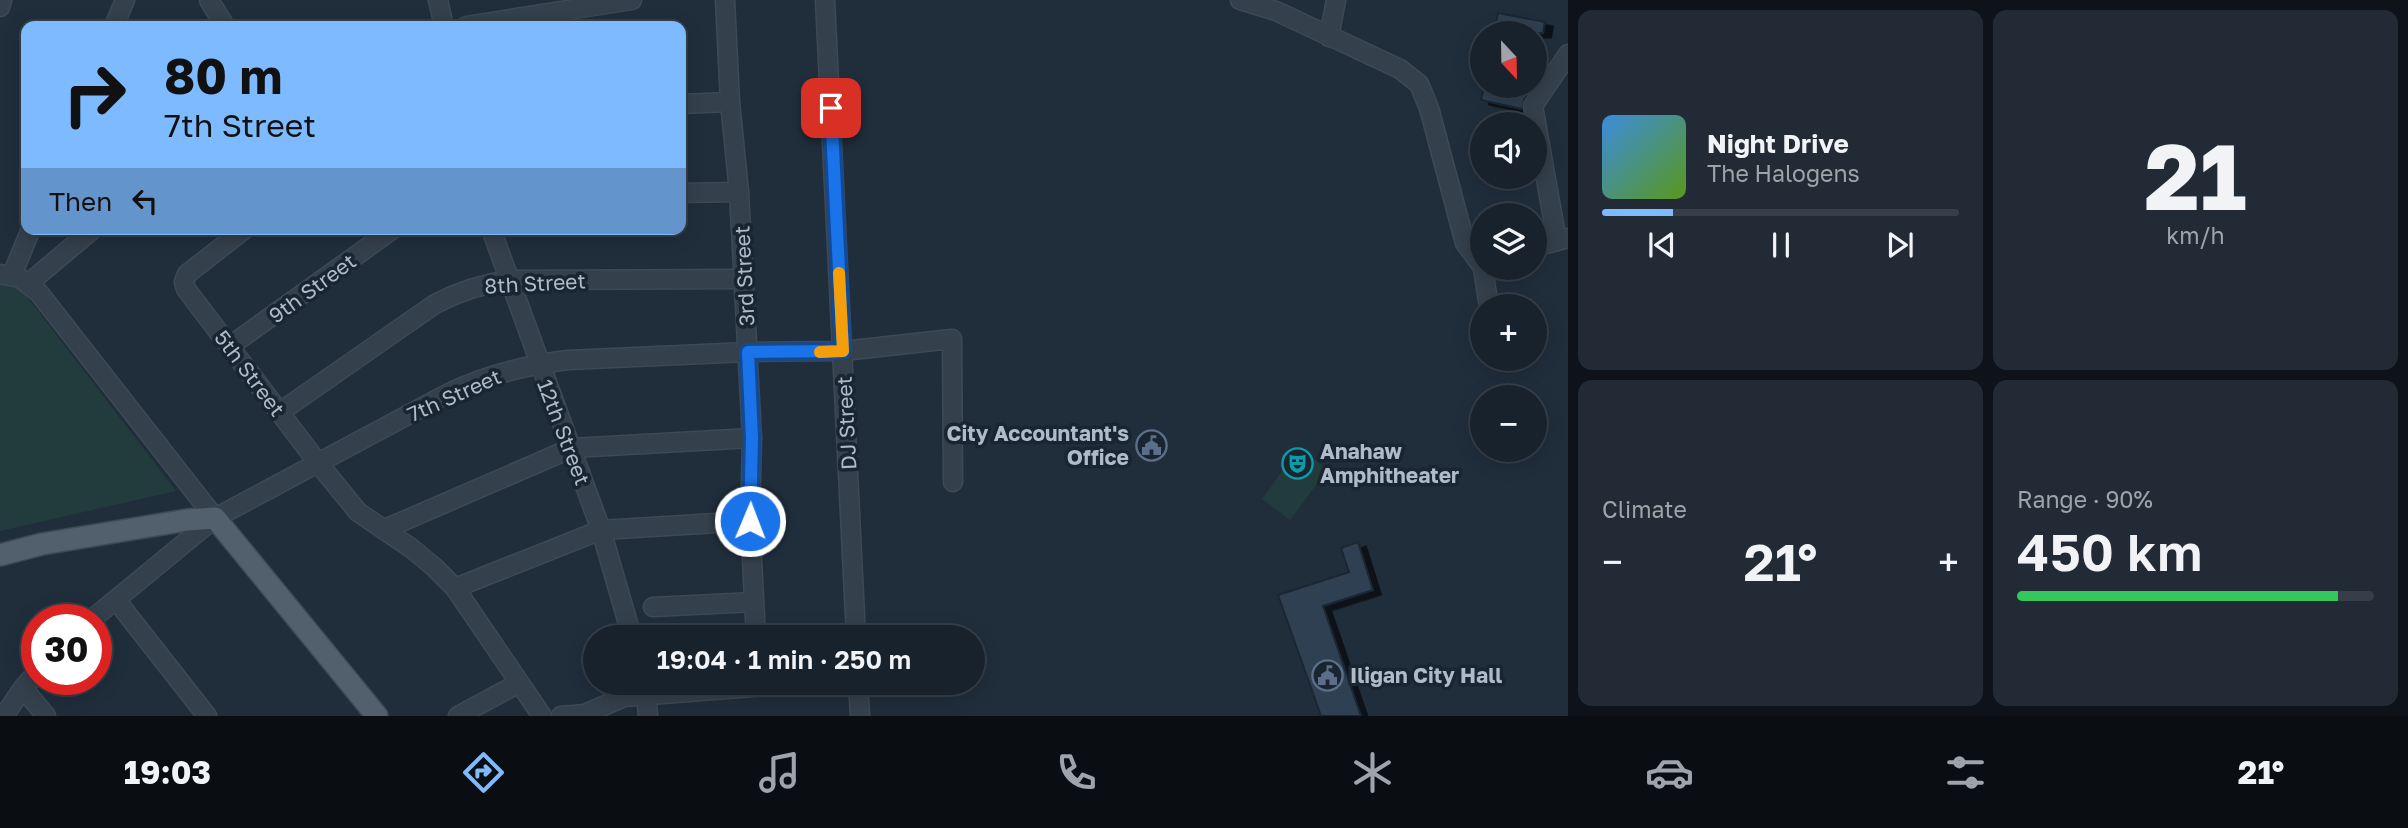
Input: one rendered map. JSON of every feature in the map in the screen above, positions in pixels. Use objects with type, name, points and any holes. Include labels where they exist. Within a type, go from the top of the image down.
[{"type":"main road","points":[[0,555],[42,544],[187,520],[215,518],[377,716]]},
{"type":"street","points":[[0,7],[2,0]]},
{"type":"street","points":[[116,21],[125,0]]},
{"type":"street","points":[[209,0],[222,21]]},
{"type":"street","points":[[438,0],[443,21]]},
{"type":"street","points":[[498,21],[632,0]]},
{"type":"street","name":"3rd Street","points":[[725,0],[748,352],[752,438],[750,521],[755,625]]},
{"type":"street","name":"DJ Street","points":[[825,0],[855,625]]},
{"type":"street","points":[[1240,0],[1276,11],[1401,69],[1419,85],[1429,108],[1465,243],[1470,249]]},
{"type":"street","points":[[1329,37],[1336,0]]},
{"type":"street","points":[[1562,240],[1533,106],[1568,54]]},
{"type":"street","points":[[686,104],[730,102]]},
{"type":"street","points":[[686,193],[739,192]]},
{"type":"street","points":[[14,277],[29,235]]},
{"type":"street","points":[[14,277],[83,235]]},
{"type":"street","name":"5th Street","points":[[237,235],[187,274],[184,282],[192,297],[358,512],[434,567],[455,588],[542,716]]},
{"type":"street","name":"9th Street","points":[[230,346],[385,235]]},
{"type":"street","name":"12th Street","points":[[493,235],[601,530],[629,625]]},
{"type":"street","points":[[14,277],[51,306],[215,518]]},
{"type":"street","name":"8th Street","points":[[280,412],[435,304],[460,291],[510,280],[744,279]]},
{"type":"street","name":"7th Street","points":[[111,604],[215,518],[421,407],[481,379],[538,363],[748,352],[843,351],[953,339],[953,482]]},
{"type":"street","points":[[385,529],[572,449],[752,438]]},
{"type":"street","points":[[455,588],[601,530],[750,521]]},
{"type":"street","points":[[116,600],[207,716]]},
{"type":"street","points":[[653,607],[754,602]]},
{"type":"street","points":[[458,716],[519,683]]},
{"type":"street","points":[[4,716],[21,691]]},
{"type":"street","points":[[29,695],[46,716]]},
{"type":"street","points":[[561,716],[585,714],[630,695]]},
{"type":"street","points":[[646,695],[648,716]]},
{"type":"street","points":[[859,695],[860,716]]},
{"type":"green space","points":[[15,281],[176,491],[0,531],[0,282]]},
{"type":"green space","points":[[1299,448],[1328,469],[1290,520],[1262,499]]},
{"type":"building","points":[[1498,13],[1540,21],[1496,21]]},
{"type":"building","points":[[1481,98],[1525,98],[1522,109]]},
{"type":"building","points":[[1358,542],[1373,590],[1323,606],[1361,716],[1321,716],[1278,595],[1349,572],[1341,548]]},
{"type":"slow traffic","points":[[820,352],[843,351],[839,273]]},
{"type":"place","name":"City Accountant's Office","points":[[1152,445]]},
{"type":"place","name":"Anahaw Amphitheater","points":[[1297,463]]},
{"type":"place","name":"Iligan City Hall","points":[[1327,675]]},
{"type":"route","points":[[750,521],[752,438],[748,352],[843,351],[831,108]]}]
